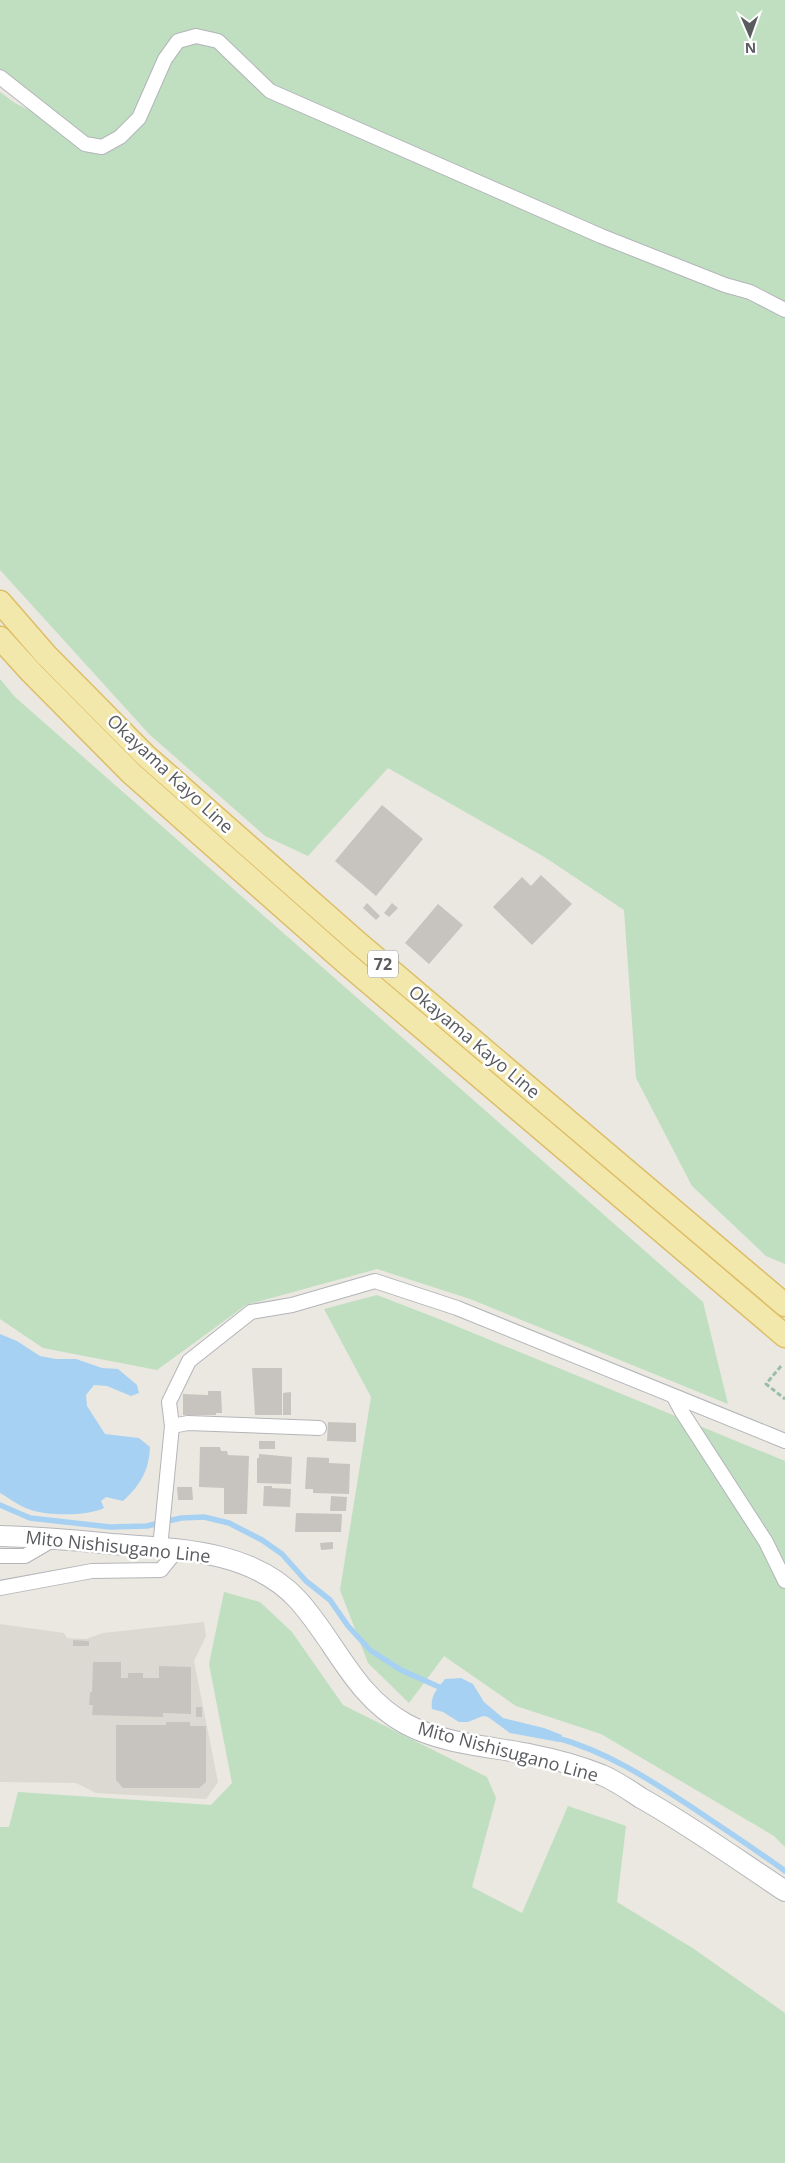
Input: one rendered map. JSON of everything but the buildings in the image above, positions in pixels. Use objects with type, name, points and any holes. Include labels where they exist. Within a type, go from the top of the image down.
[{"type":"main road","name":"Okayama Kayo Line","points":[[0,602],[46,655],[145,755],[358,942],[785,1306]]},
{"type":"main road","name":"Okayama Kayo Line","points":[[0,638],[131,773],[354,969],[785,1336]]},
{"type":"main road","name":"Mito Nishisugano Line","points":[[0,1536],[54,1538],[202,1553],[230,1559],[256,1569],[277,1582],[297,1599],[363,1691],[384,1710],[407,1725],[443,1738],[534,1755],[602,1775],[663,1810],[785,1891]]},
{"type":"street","points":[[0,77],[85,144],[102,147],[120,137],[139,118],[165,59],[178,41],[196,36],[218,41],[270,91],[601,236],[725,285],[750,292],[785,310]]},
{"type":"street","points":[[0,1588],[92,1571],[162,1570],[168,1549],[163,1520],[172,1426],[169,1402],[189,1362],[251,1312],[292,1305],[375,1281],[457,1308],[785,1442]]},
{"type":"street","points":[[674,1397],[766,1542],[785,1581]]},
{"type":"street","points":[[172,1426],[188,1424],[318,1428]]},
{"type":"street","points":[[0,1556],[25,1556],[54,1538]]},
{"type":"path","points":[[781,1366],[766,1384],[785,1399]]},
{"type":"shaded area","points":[[204,1622],[206,1636],[194,1661],[218,1782],[206,1799],[96,1793],[76,1783],[0,1782],[0,1624],[64,1633],[67,1638],[86,1639],[103,1633]]},
{"type":"green space","points":[[0,0],[785,0],[785,1264],[766,1256],[692,1186],[636,1078],[624,910],[546,858],[388,768],[308,856],[265,836],[149,734],[0,570],[0,92],[15,103],[45,118],[53,109],[0,70]]},
{"type":"green space","points":[[0,679],[15,697],[703,1302],[728,1404],[470,1299],[377,1269],[246,1305],[157,1370],[43,1348],[0,1319]]},
{"type":"green space","points":[[377,1295],[785,1461],[785,1847],[774,1836],[601,1734],[516,1706],[444,1656],[409,1703],[368,1663],[340,1590],[371,1397],[324,1309]]},
{"type":"green space","points":[[224,1592],[260,1602],[292,1632],[343,1705],[487,1777],[496,1798],[472,1887],[522,1913],[568,1806],[626,1826],[617,1902],[694,1949],[785,2013],[785,2163],[0,2163],[0,1827],[9,1827],[18,1792],[211,1805],[232,1783],[209,1664]]},
{"type":"water","points":[[0,1334],[17,1341],[40,1356],[56,1359],[76,1359],[102,1368],[118,1369],[137,1385],[139,1393],[131,1396],[107,1386],[94,1385],[86,1395],[87,1406],[105,1434],[139,1438],[150,1447],[146,1470],[139,1483],[123,1501],[106,1497],[101,1501],[104,1508],[97,1511],[79,1514],[58,1514],[27,1509],[0,1493]]},
{"type":"water","points":[[461,1678],[473,1684],[484,1702],[503,1718],[544,1728],[562,1735],[559,1742],[510,1733],[488,1717],[483,1716],[468,1722],[459,1722],[443,1712],[432,1709],[433,1696],[445,1679]]},
{"type":"waterway","points":[[0,1505],[30,1518],[110,1527],[147,1526],[181,1518],[204,1517],[229,1523],[262,1540],[282,1554],[306,1581],[330,1600],[348,1626],[370,1650],[401,1670],[446,1690]]},
{"type":"waterway","points":[[554,1737],[591,1750],[643,1776],[785,1871]]}]
